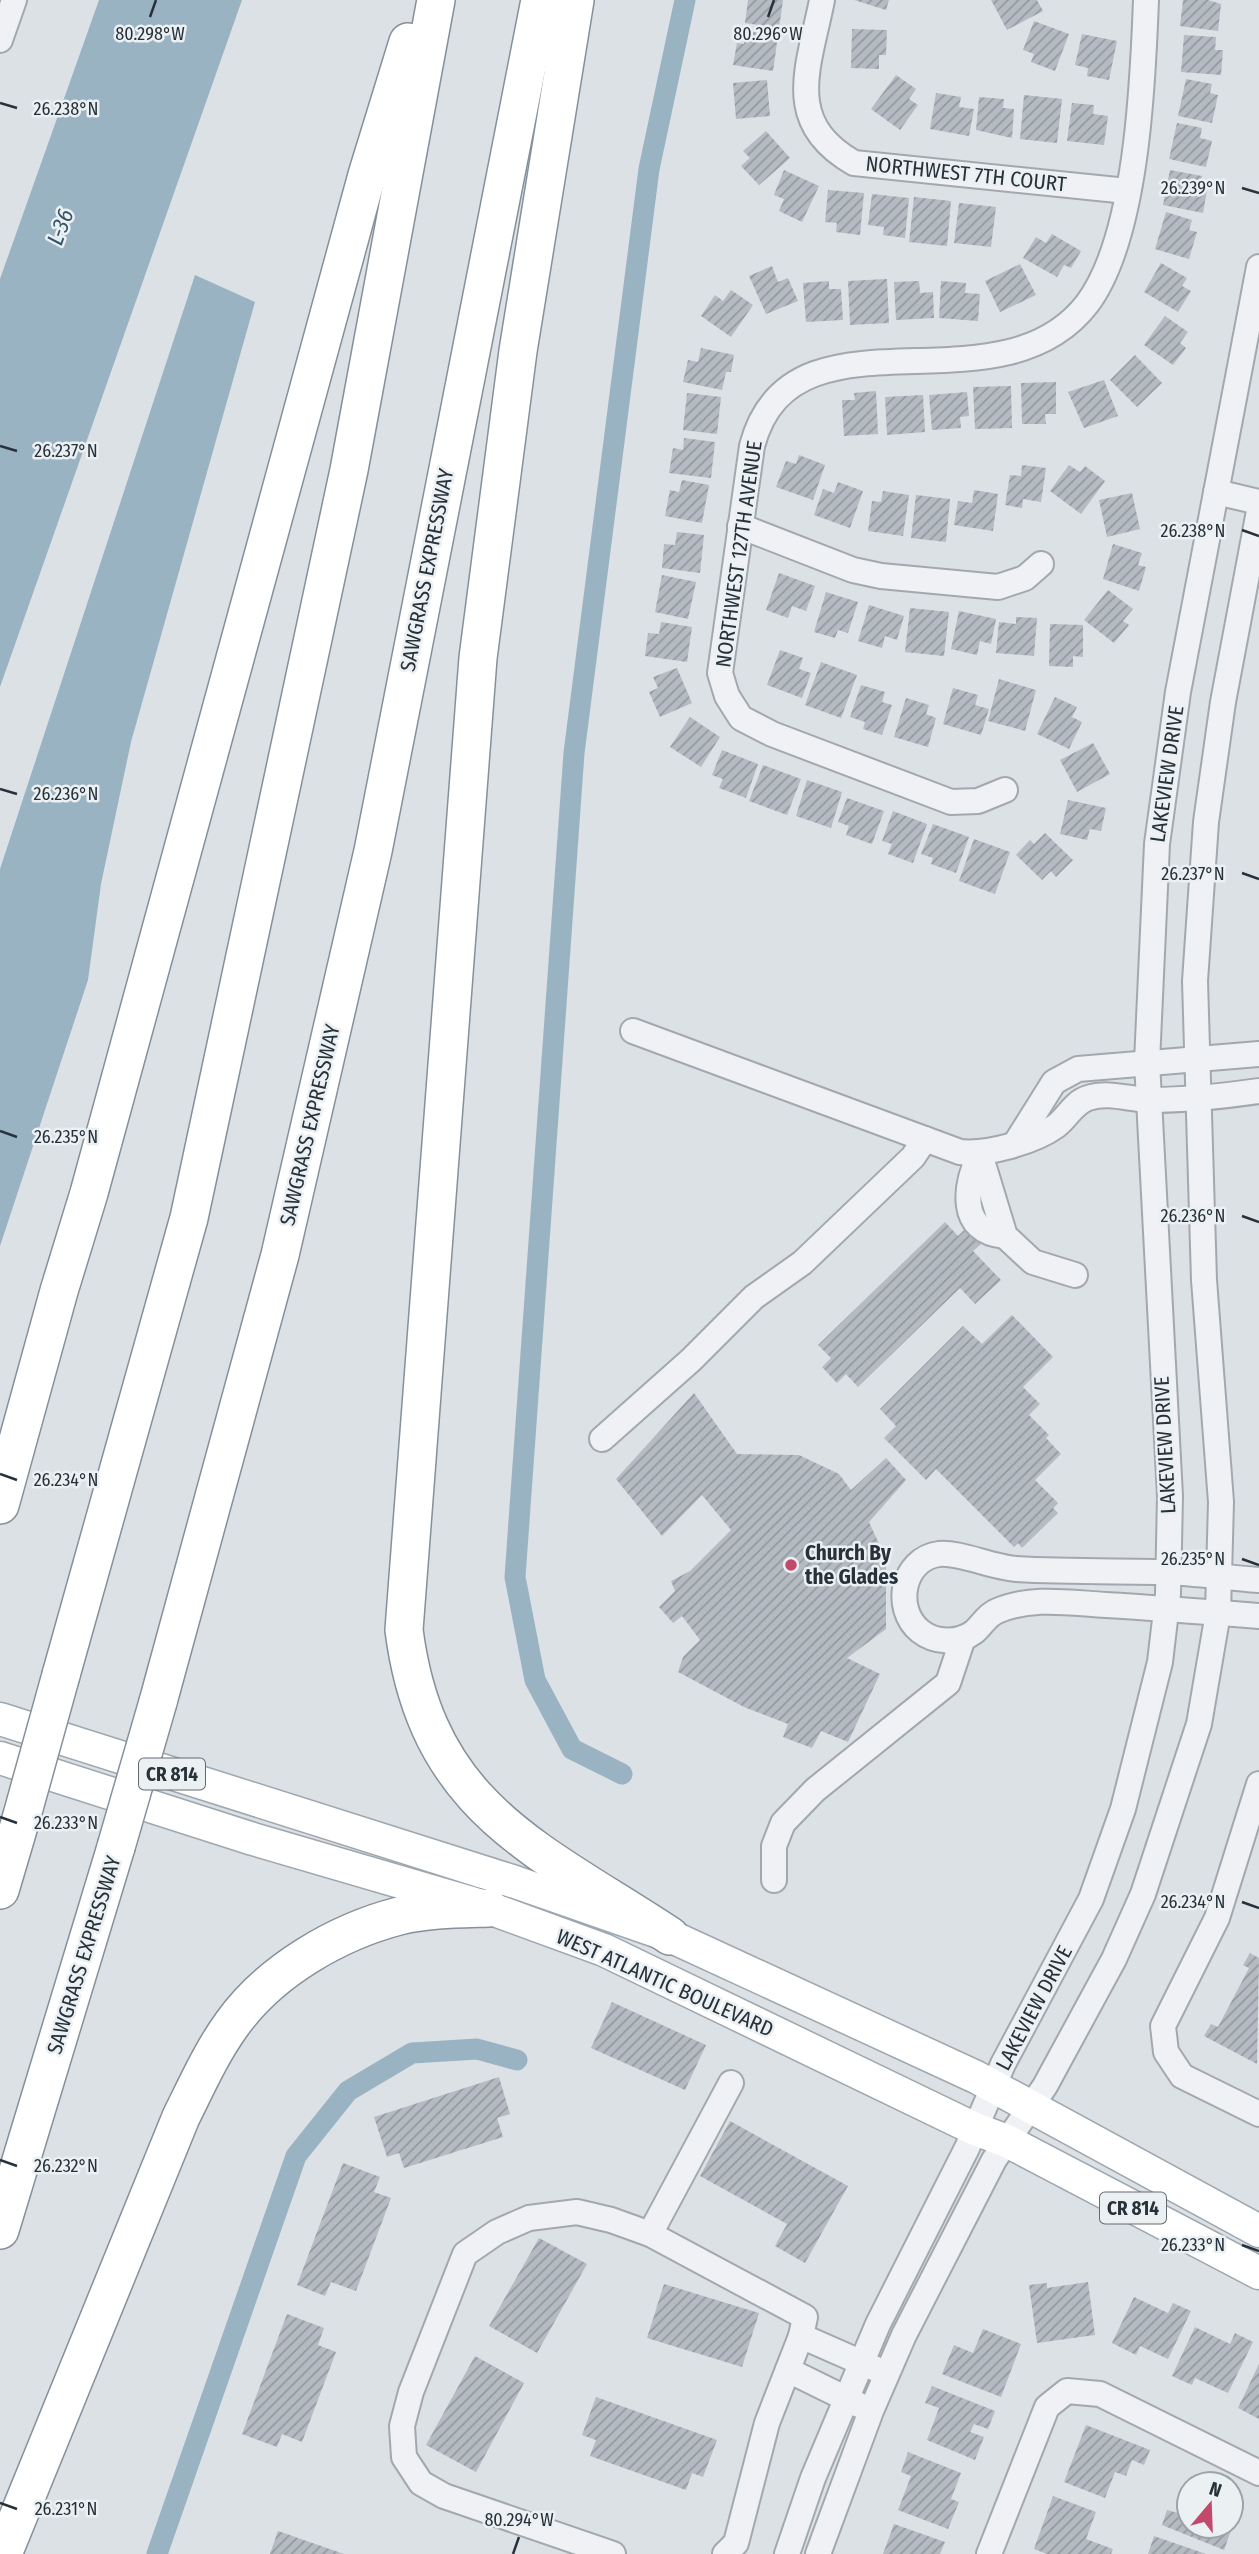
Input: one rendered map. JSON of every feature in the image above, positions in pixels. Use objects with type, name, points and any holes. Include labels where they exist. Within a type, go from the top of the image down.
[{"type":"highway","points":[[0,1505],[93,1180],[367,176],[409,38],[428,0]]},
{"type":"highway","points":[[0,1890],[192,1205],[349,470],[436,0]]},
{"type":"highway","name":"SAWGRASS EXPRESSWAY","points":[[0,2230],[117,1847],[280,1255],[373,851],[540,0]]},
{"type":"highway","points":[[575,0],[517,351],[478,658],[404,1630],[413,1685],[431,1734],[474,1797],[520,1840],[670,1936]]},
{"type":"highway","points":[[3,2554],[181,2117],[216,2048],[233,2022],[273,1981],[296,1963],[346,1935],[397,1916],[422,1911],[489,1908]]},
{"type":"main road","name":"WEST ATLANTIC BOULEVARD","points":[[0,1719],[516,1882],[670,1936],[1031,2106],[1259,2231]]},
{"type":"main road","name":"WEST ATLANTIC BOULEVARD","points":[[0,1758],[240,1835],[489,1908],[604,1950],[975,2129],[1007,2141],[1259,2273]]},
{"type":"street","points":[[0,40],[14,0]]},
{"type":"street","name":"NORTHWEST 7TH COURT","points":[[822,0],[804,91],[807,112],[817,132],[833,151],[854,163],[1126,191]]},
{"type":"street","points":[[1126,191],[1136,143],[1143,79],[1146,0]]},
{"type":"street","name":"NORTHWEST 127TH AVENUE","points":[[1004,790],[978,801],[951,802],[772,734],[741,718],[727,696],[720,673],[740,526],[758,422],[772,402],[792,382],[817,371],[844,366],[965,360],[1013,351],[1051,338],[1072,322],[1104,274],[1117,239],[1126,191]]},
{"type":"street","name":"LAKEVIEW DRIVE","points":[[787,2554],[813,2478],[862,2362],[993,2087],[1091,1899],[1123,1809],[1160,1662],[1167,1609],[1170,1496],[1147,1100],[1157,844],[1178,692],[1259,267]]},
{"type":"street","points":[[1216,492],[1259,502]]},
{"type":"street","points":[[818,2554],[886,2374],[994,2160],[1031,2106],[1115,1959],[1143,1894],[1199,1724],[1218,1613],[1221,1502],[1203,1280],[1195,981],[1206,822],[1223,702],[1259,512]]},
{"type":"street","points":[[740,526],[853,570],[881,576],[998,587],[1025,578],[1041,564]]},
{"type":"street","points":[[633,1031],[960,1152],[981,1154],[1043,1134],[1059,1124],[1072,1107],[1087,1098],[1108,1094],[1147,1100],[1197,1099],[1259,1091]]},
{"type":"street","points":[[1017,1141],[1054,1082],[1078,1069],[1259,1054]]},
{"type":"street","points":[[602,1439],[691,1360],[754,1297],[802,1263],[913,1157],[925,1139]]},
{"type":"street","points":[[981,1154],[969,1185],[968,1203],[973,1219],[985,1231],[1005,1236],[1033,1262],[1075,1275]]},
{"type":"street","points":[[1259,1580],[1168,1572],[999,1567],[955,1554],[936,1554],[919,1562],[906,1579],[902,1600],[912,1624],[928,1637],[949,1641],[962,1638],[992,1612],[1017,1603],[1259,1616]]},
{"type":"street","points":[[774,1880],[774,1846],[783,1823],[815,1790],[948,1683],[962,1638]]},
{"type":"street","points":[[1259,1784],[1217,1918],[1163,2026],[1166,2052],[1182,2076],[1259,2115]]},
{"type":"street","points":[[650,2234],[731,2083]]},
{"type":"street","points":[[613,2554],[444,2496],[421,2483],[404,2457],[402,2426],[411,2392],[465,2254],[497,2232],[529,2218],[577,2212],[650,2234],[805,2317],[801,2336],[766,2423],[736,2543],[725,2554]]},
{"type":"street","points":[[801,2336],[886,2374]]},
{"type":"street","points":[[788,2370],[871,2411]]},
{"type":"street","points":[[989,2554],[1047,2407],[1067,2391],[1100,2394],[1259,2473]]},
{"type":"water","name":"L-36","points":[[99,0],[242,0],[0,687],[0,279]]},
{"type":"water","points":[[195,275],[255,302],[131,742],[101,884],[88,980],[0,1246],[0,869]]},
{"type":"building","points":[[748,0],[783,0],[779,28],[745,23]]},
{"type":"building","points":[[854,0],[889,0],[886,10]]},
{"type":"building","points":[[991,0],[1037,0],[1043,11],[1007,30]]},
{"type":"building","points":[[1183,0],[1208,0],[1221,4],[1218,31],[1180,26]]},
{"type":"building","points":[[1034,21],[1069,34],[1055,71],[1031,62],[1034,54],[1023,50]]},
{"type":"building","points":[[852,29],[887,30],[886,55],[879,55],[879,69],[851,68]]},
{"type":"building","points":[[746,31],[778,36],[773,71],[733,65],[737,43],[744,44]]},
{"type":"building","points":[[1082,34],[1117,41],[1109,80],[1087,76],[1088,68],[1075,65]]},
{"type":"building","points":[[1184,35],[1216,37],[1215,50],[1223,50],[1221,75],[1181,72]]},
{"type":"building","points":[[896,75],[916,89],[909,99],[918,105],[900,130],[871,109]]},
{"type":"building","points":[[1186,79],[1212,84],[1210,93],[1218,95],[1212,123],[1178,116]]},
{"type":"building","points":[[767,80],[770,116],[736,119],[733,83]]},
{"type":"building","points":[[936,93],[961,97],[959,107],[974,109],[969,136],[930,129]]},
{"type":"building","points":[[1024,95],[1062,99],[1057,143],[1020,139]]},
{"type":"building","points":[[979,97],[1004,99],[1003,108],[1014,109],[1012,138],[976,130]]},
{"type":"building","points":[[1072,103],[1094,105],[1093,114],[1108,116],[1104,145],[1067,141]]},
{"type":"building","points":[[1177,123],[1202,128],[1200,138],[1212,141],[1206,167],[1169,159]]},
{"type":"building","points":[[766,131],[790,158],[759,185],[741,166],[750,158],[743,151]]},
{"type":"building","points":[[784,170],[819,186],[802,222],[779,211],[784,199],[774,195]]},
{"type":"building","points":[[1170,170],[1202,176],[1200,189],[1207,190],[1203,213],[1163,205]]},
{"type":"building","points":[[828,190],[864,193],[860,235],[836,232],[837,223],[825,222]]},
{"type":"building","points":[[872,194],[909,198],[905,238],[883,235],[884,227],[868,225]]},
{"type":"building","points":[[914,197],[951,201],[947,246],[909,242]]},
{"type":"building","points":[[959,203],[996,207],[991,247],[954,243]]},
{"type":"building","points":[[1166,212],[1192,220],[1189,230],[1197,232],[1189,259],[1155,249]]},
{"type":"building","points":[[1052,234],[1081,251],[1071,268],[1064,265],[1057,277],[1023,258],[1036,237],[1046,243]]},
{"type":"building","points":[[1161,263],[1187,278],[1182,286],[1191,291],[1178,312],[1144,292]]},
{"type":"building","points":[[1020,264],[1036,295],[1000,312],[985,281]]},
{"type":"building","points":[[772,266],[778,282],[788,278],[798,301],[766,314],[749,276]]},
{"type":"building","points":[[887,279],[889,323],[850,325],[848,281]]},
{"type":"building","points":[[829,281],[829,289],[841,289],[843,320],[806,322],[803,283]]},
{"type":"building","points":[[919,281],[920,293],[933,292],[934,318],[896,320],[894,282]]},
{"type":"building","points":[[941,281],[966,283],[965,293],[980,294],[978,321],[939,318]]},
{"type":"building","points":[[731,290],[753,305],[731,337],[701,316],[715,295],[723,301]]},
{"type":"building","points":[[1165,316],[1188,332],[1180,343],[1186,348],[1173,365],[1144,345]]},
{"type":"building","points":[[701,348],[734,355],[731,372],[726,372],[722,390],[683,382],[688,360],[698,362]]},
{"type":"building","points":[[1135,355],[1162,383],[1137,407],[1110,380]]},
{"type":"building","points":[[1104,380],[1118,416],[1084,428],[1068,392]]},
{"type":"building","points":[[1056,382],[1056,414],[1045,414],[1046,424],[1022,424],[1021,383]]},
{"type":"building","points":[[1011,386],[1012,428],[975,429],[973,387]]},
{"type":"building","points":[[876,391],[878,434],[844,436],[842,400],[855,400],[854,393]]},
{"type":"building","points":[[967,392],[969,416],[960,417],[961,428],[932,430],[929,395]]},
{"type":"building","points":[[687,393],[721,397],[717,434],[683,430]]},
{"type":"building","points":[[923,395],[925,432],[887,435],[885,397]]},
{"type":"building","points":[[684,438],[715,442],[711,478],[669,473],[673,448],[683,450]]},
{"type":"building","points":[[799,455],[825,465],[813,500],[776,487],[786,461],[796,464]]},
{"type":"building","points":[[1022,465],[1046,468],[1041,502],[1023,499],[1022,508],[1005,505],[1010,475],[1021,476]]},
{"type":"building","points":[[1069,465],[1080,472],[1085,466],[1105,481],[1081,514],[1050,491]]},
{"type":"building","points":[[682,480],[709,485],[702,523],[665,516],[670,490],[679,492]]},
{"type":"building","points":[[838,482],[863,491],[850,528],[814,515],[823,489],[834,493]]},
{"type":"building","points":[[974,490],[998,494],[993,531],[954,525],[958,501],[972,503]]},
{"type":"building","points":[[883,491],[909,495],[903,536],[868,531],[872,501],[881,502]]},
{"type":"building","points":[[1132,493],[1140,529],[1107,537],[1099,500]]},
{"type":"building","points":[[916,495],[950,499],[946,542],[911,538]]},
{"type":"building","points":[[677,532],[704,535],[700,573],[662,568],[664,544],[675,545]]},
{"type":"building","points":[[1113,544],[1142,553],[1138,565],[1146,567],[1139,591],[1103,579]]},
{"type":"building","points":[[779,573],[815,586],[806,611],[792,606],[788,618],[766,610]]},
{"type":"building","points":[[662,575],[696,582],[688,619],[655,612]]},
{"type":"building","points":[[1108,590],[1133,609],[1123,621],[1129,625],[1114,643],[1084,620]]},
{"type":"building","points":[[826,592],[858,602],[848,633],[838,630],[835,638],[814,632]]},
{"type":"building","points":[[869,605],[904,616],[897,640],[885,636],[882,648],[858,641]]},
{"type":"building","points":[[910,608],[949,612],[944,656],[905,652]]},
{"type":"building","points":[[959,611],[996,619],[991,644],[980,641],[977,655],[951,649]]},
{"type":"building","points":[[1016,617],[1037,618],[1034,656],[996,653],[999,622],[1016,624]]},
{"type":"building","points":[[661,622],[692,627],[687,662],[645,656],[648,633],[659,634]]},
{"type":"building","points":[[1050,624],[1083,625],[1083,657],[1073,656],[1073,667],[1049,666]]},
{"type":"building","points":[[780,650],[803,658],[799,669],[811,673],[802,698],[767,685]]},
{"type":"building","points":[[821,662],[857,675],[841,718],[805,705]]},
{"type":"building","points":[[677,668],[692,703],[660,717],[649,692],[658,688],[653,677]]},
{"type":"building","points":[[999,679],[1036,690],[1025,731],[988,721]]},
{"type":"building","points":[[861,685],[885,692],[882,702],[892,705],[882,735],[863,729],[865,722],[850,717]]},
{"type":"building","points":[[953,688],[978,695],[975,705],[989,709],[981,735],[943,724]]},
{"type":"building","points":[[1055,697],[1077,707],[1072,717],[1082,722],[1069,749],[1037,734]]},
{"type":"building","points":[[906,698],[929,705],[926,714],[936,718],[928,747],[894,737]]},
{"type":"building","points":[[690,717],[720,737],[701,767],[670,747]]},
{"type":"building","points":[[1093,743],[1110,774],[1077,792],[1060,760]]},
{"type":"building","points":[[722,750],[758,764],[746,798],[719,788],[723,779],[712,775]]},
{"type":"building","points":[[763,765],[801,779],[787,815],[749,801]]},
{"type":"building","points":[[807,780],[842,792],[831,828],[796,816]]},
{"type":"building","points":[[847,798],[884,811],[872,844],[846,835],[849,826],[838,822]]},
{"type":"building","points":[[1068,800],[1106,808],[1101,831],[1090,829],[1087,840],[1060,834]]},
{"type":"building","points":[[893,811],[927,824],[913,863],[888,854],[892,844],[882,841]]},
{"type":"building","points":[[933,824],[969,837],[956,873],[931,864],[933,858],[921,854]]},
{"type":"building","points":[[1045,833],[1073,860],[1056,877],[1051,871],[1042,880],[1016,855],[1030,840],[1034,844]]},
{"type":"building","points":[[974,839],[1010,852],[995,894],[959,881]]},
{"type":"building","points":[[945,1222],[958,1236],[968,1226],[983,1242],[973,1251],[1001,1280],[975,1304],[960,1288],[858,1387],[846,1374],[837,1383],[822,1367],[831,1358],[818,1345]]},
{"type":"building","points":[[1012,1315],[1053,1357],[1023,1387],[1040,1404],[1029,1415],[1049,1435],[1046,1438],[1061,1454],[1035,1480],[1058,1503],[1053,1508],[1058,1513],[1022,1548],[1018,1543],[1014,1547],[936,1469],[926,1480],[884,1438],[896,1426],[880,1409],[963,1326],[982,1344]]},
{"type":"building","name":"Church By the Glades","points":[[694,1393],[737,1454],[799,1455],[839,1474],[851,1490],[886,1458],[906,1480],[869,1522],[886,1559],[886,1629],[847,1658],[880,1674],[848,1742],[821,1731],[812,1748],[783,1737],[788,1724],[744,1707],[678,1672],[683,1657],[700,1640],[682,1616],[673,1623],[659,1607],[675,1591],[671,1581],[690,1571],[731,1530],[702,1495],[662,1536],[616,1479]]},
{"type":"building","points":[[1250,1953],[1259,1958],[1257,2064],[1204,2036],[1211,2024],[1218,2027],[1249,1968],[1243,1965]]},
{"type":"building","points":[[612,2002],[706,2045],[685,2090],[591,2048]]},
{"type":"building","points":[[499,2077],[510,2114],[497,2118],[503,2137],[404,2168],[399,2153],[387,2157],[374,2117]]},
{"type":"building","points":[[730,2121],[848,2186],[805,2263],[775,2246],[787,2224],[700,2176]]},
{"type":"building","points":[[343,2163],[380,2177],[374,2192],[391,2198],[356,2291],[331,2282],[325,2296],[297,2285]]},
{"type":"building","points":[[539,2238],[587,2264],[537,2353],[489,2326]]},
{"type":"building","points":[[1088,2282],[1095,2335],[1037,2343],[1029,2285],[1047,2283],[1047,2288]]},
{"type":"building","points":[[664,2284],[759,2313],[742,2367],[647,2338]]},
{"type":"building","points":[[1134,2297],[1168,2313],[1173,2303],[1191,2311],[1168,2359],[1140,2346],[1136,2355],[1112,2343]]},
{"type":"building","points":[[287,2314],[324,2328],[318,2345],[336,2352],[302,2442],[282,2434],[277,2447],[242,2434]]},
{"type":"building","points":[[1195,2327],[1230,2344],[1235,2333],[1253,2342],[1228,2393],[1195,2378],[1192,2385],[1172,2376]]},
{"type":"building","points":[[983,2329],[1021,2344],[1001,2397],[942,2374],[954,2345],[973,2353]]},
{"type":"building","points":[[475,2356],[524,2383],[476,2472],[426,2445]]},
{"type":"building","points":[[1259,2364],[1259,2419],[1238,2408]]},
{"type":"building","points":[[932,2386],[995,2411],[988,2429],[974,2424],[970,2432],[984,2437],[975,2460],[927,2440],[939,2408],[925,2403]]},
{"type":"building","points":[[596,2397],[717,2440],[703,2477],[692,2473],[686,2490],[590,2456],[596,2440],[582,2435]]},
{"type":"building","points":[[1086,2425],[1150,2450],[1144,2465],[1132,2460],[1126,2476],[1115,2472],[1105,2498],[1064,2482]]},
{"type":"building","points":[[908,2452],[961,2473],[951,2499],[959,2502],[948,2529],[898,2510],[911,2476],[901,2472]]},
{"type":"building","points":[[1053,2496],[1096,2512],[1086,2539],[1113,2549],[1111,2554],[1047,2554],[1034,2549]]},
{"type":"building","points":[[1167,2510],[1175,2512],[1175,2530],[1162,2525]]},
{"type":"building","points":[[894,2524],[945,2542],[940,2554],[883,2554]]},
{"type":"building","points":[[278,2531],[344,2554],[270,2554]]},
{"type":"building","points":[[1154,2536],[1206,2554],[1148,2554]]},
{"type":"building","points":[[1199,2540],[1228,2540],[1224,2550]]},
{"type":"waterway","points":[[622,1774],[572,1749],[535,1680],[515,1577],[574,753],[649,169],[685,0]]},
{"type":"waterway","points":[[157,2554],[296,2156],[348,2091],[412,2053],[477,2049],[517,2060]]},
{"type":"place","name":"Church By the Glades","points":[[791,1565]]}]
